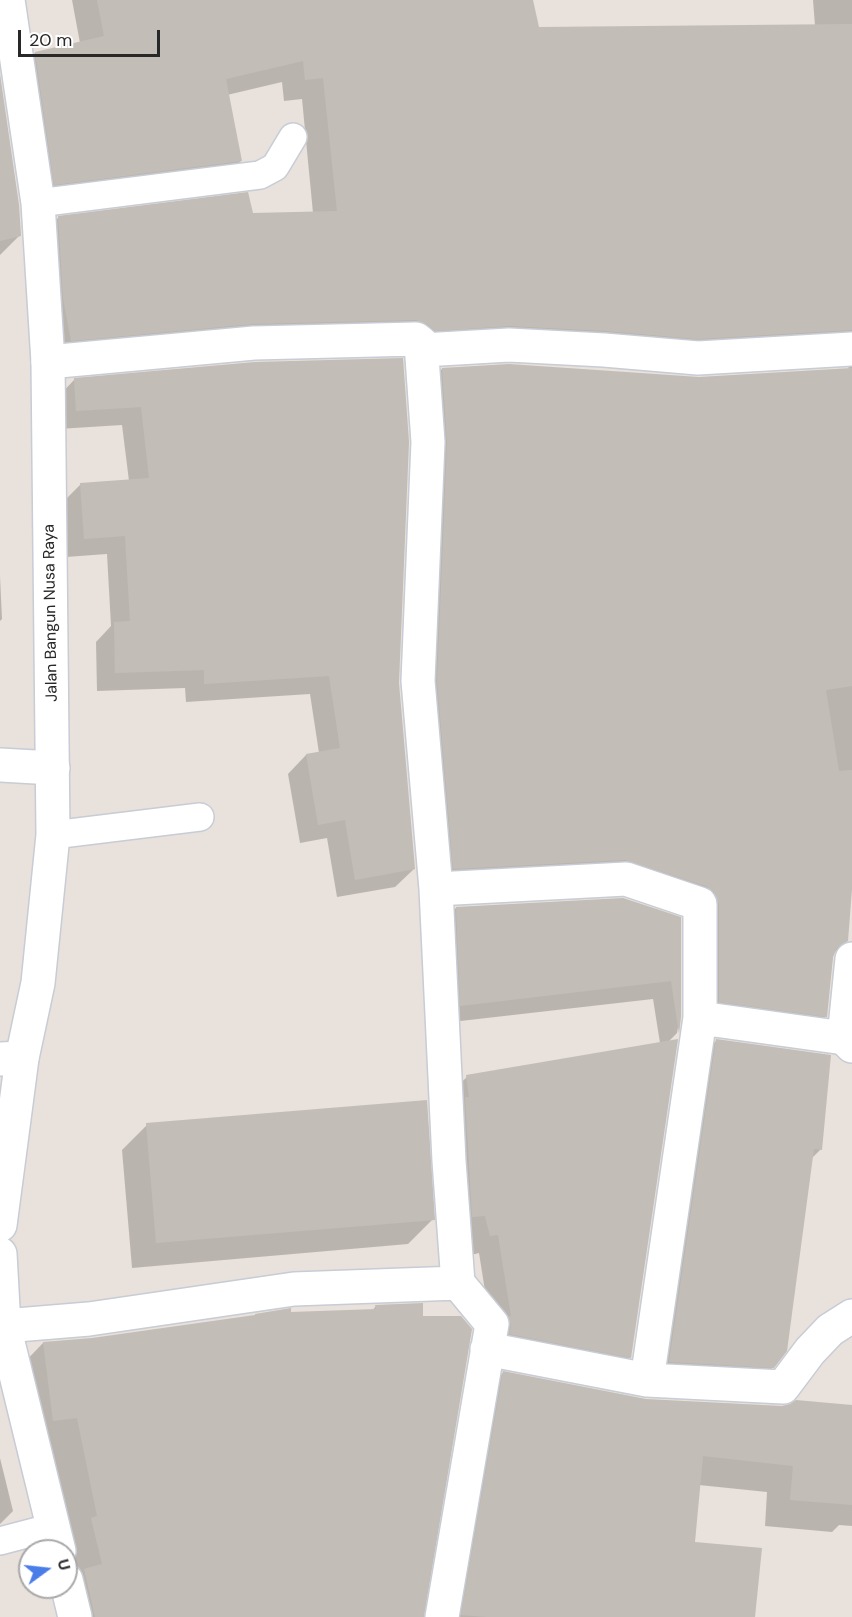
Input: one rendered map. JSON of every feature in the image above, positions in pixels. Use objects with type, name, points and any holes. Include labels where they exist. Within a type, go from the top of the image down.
[{"type":"street","name":"Jalan Bangun Nusa Raya","points":[[0,1226],[11,1058],[38,984],[53,835],[48,362],[38,203],[8,0]]},
{"type":"street","points":[[48,362],[254,343],[416,339],[421,342],[428,442],[418,681],[436,889],[449,1161],[458,1283],[492,1324],[442,1617]]},
{"type":"street","points":[[423,350],[509,345],[698,358],[852,349]]},
{"type":"street","points":[[0,765],[53,768]]},
{"type":"street","points":[[436,889],[626,879],[700,904],[700,1018],[647,1380]]},
{"type":"street","points":[[700,1018],[848,1042],[852,959]]},
{"type":"street","points":[[0,1254],[4,1326],[56,1539]]},
{"type":"street","points":[[4,1326],[89,1319],[294,1289],[458,1283]]},
{"type":"street","points":[[487,1349],[647,1380],[783,1387],[810,1351],[851,1307]]},
{"type":"street","points":[[71,1599],[75,1617]]},
{"type":"lane","points":[[38,203],[260,175],[275,167],[293,137]]},
{"type":"lane","points":[[53,835],[200,817]]},
{"type":"lane","points":[[0,1541],[18,1540]]},
{"type":"building","points":[[97,0],[533,0],[539,27],[852,24],[852,330],[698,339],[510,326],[435,331],[427,324],[416,320],[253,324],[71,341],[63,298],[58,216],[248,192],[253,213],[337,211],[323,78],[305,80],[303,61],[226,79],[242,161],[54,185],[35,52],[104,36]]},
{"type":"building","points":[[0,74],[19,205],[21,236],[0,241]]},
{"type":"building","points":[[403,358],[409,442],[399,683],[415,869],[355,880],[345,820],[318,825],[306,754],[340,748],[329,676],[204,684],[204,670],[115,673],[114,622],[130,621],[125,536],[84,539],[80,483],[149,478],[141,407],[76,411],[74,378],[255,362]]},
{"type":"building","points":[[509,364],[699,377],[852,368],[852,686],[826,690],[839,771],[852,770],[852,889],[848,941],[837,948],[833,957],[827,1017],[719,1002],[719,904],[715,893],[706,886],[625,860],[453,869],[437,681],[447,443],[442,368]]},
{"type":"building","points":[[623,898],[681,917],[679,1034],[671,981],[460,1006],[456,907]]},
{"type":"building","points":[[678,1039],[631,1358],[509,1334],[511,1327],[509,1316],[511,1316],[498,1235],[490,1236],[485,1216],[472,1217],[465,1097],[469,1097],[466,1075]]},
{"type":"building","points":[[716,1039],[831,1055],[822,1150],[814,1149],[787,1351],[774,1368],[669,1362]]},
{"type":"building","points":[[427,1100],[435,1220],[156,1243],[146,1123]]},
{"type":"building","points":[[423,1303],[423,1316],[461,1316],[472,1329],[424,1617],[95,1617],[84,1569],[102,1564],[91,1518],[97,1516],[77,1418],[53,1421],[43,1342],[92,1338],[291,1308],[291,1312],[376,1309],[375,1305]]},
{"type":"building","points":[[503,1371],[646,1399],[782,1406],[796,1400],[852,1405],[852,1505],[790,1500],[793,1466],[703,1456],[695,1542],[762,1548],[755,1617],[488,1617],[461,1615]]}]
